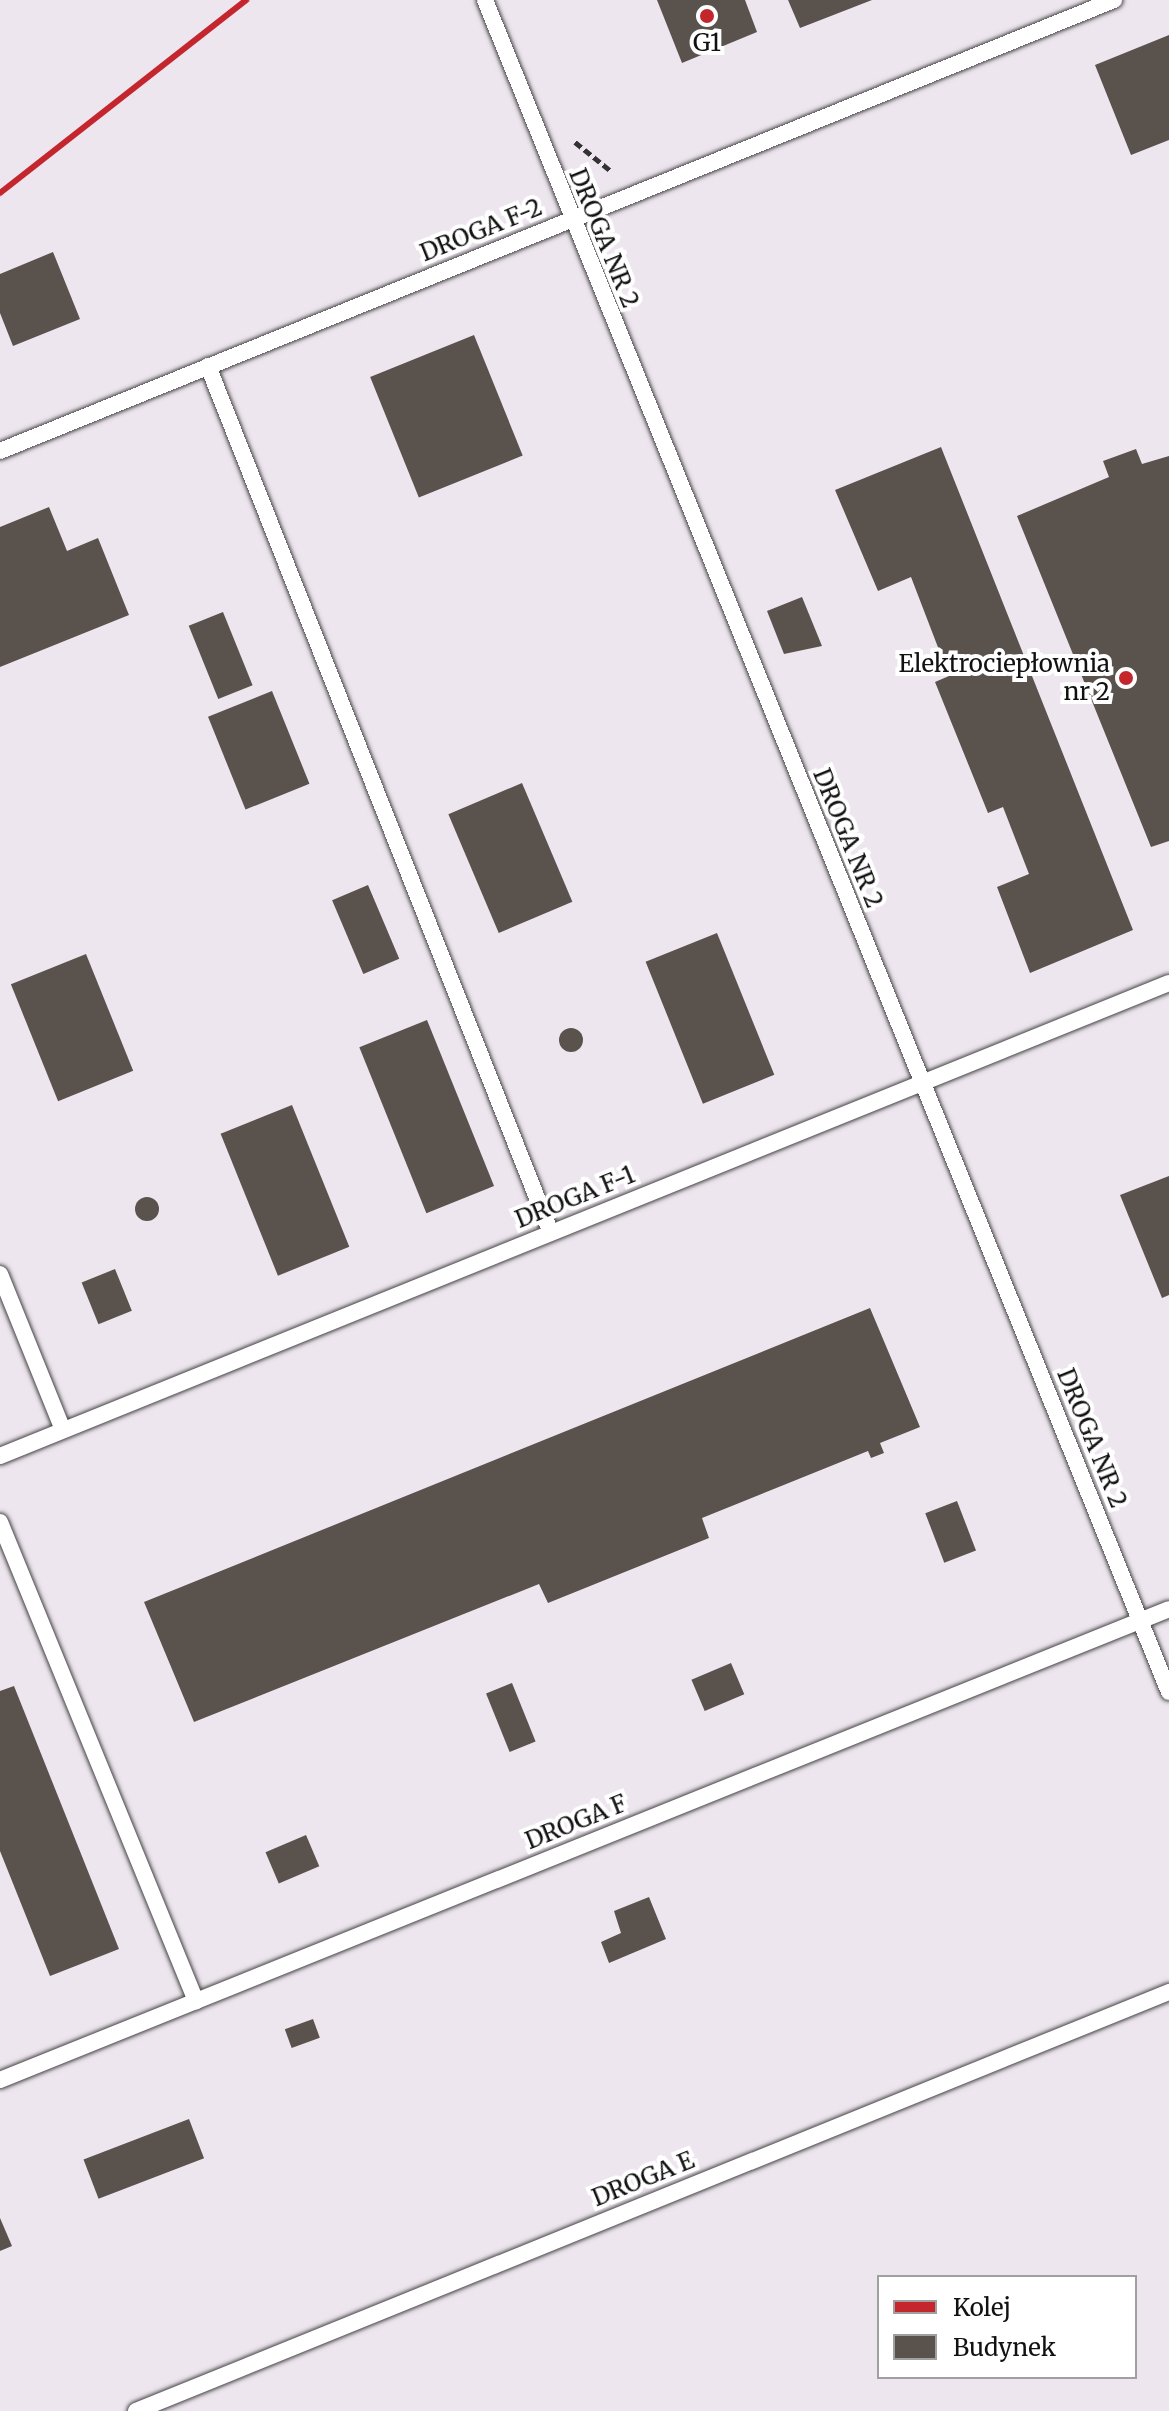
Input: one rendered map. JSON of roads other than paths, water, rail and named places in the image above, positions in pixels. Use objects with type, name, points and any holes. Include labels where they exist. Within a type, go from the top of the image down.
[{"type":"lane","name":"DROGA NR 2","points":[[485,0],[570,220],[1169,1692]]},
{"type":"lane","name":"DROGA F-2","points":[[0,451],[1114,0]]},
{"type":"lane","points":[[208,366],[551,1233]]},
{"type":"lane","name":"DROGA F-1","points":[[0,1456],[1169,983]]},
{"type":"lane","points":[[0,1274],[63,1430]]},
{"type":"lane","points":[[0,1522],[196,2001]]},
{"type":"lane","name":"DROGA F","points":[[0,2080],[1169,1609]]},
{"type":"lane","name":"DROGA E","points":[[136,2411],[1169,1992]]},
{"type":"railway","points":[[0,193],[246,0]]},
{"type":"place","name":"G1","points":[[707,16]]},
{"type":"place","name":"Elektrociepłownia nr 2","points":[[1126,678]]}]
